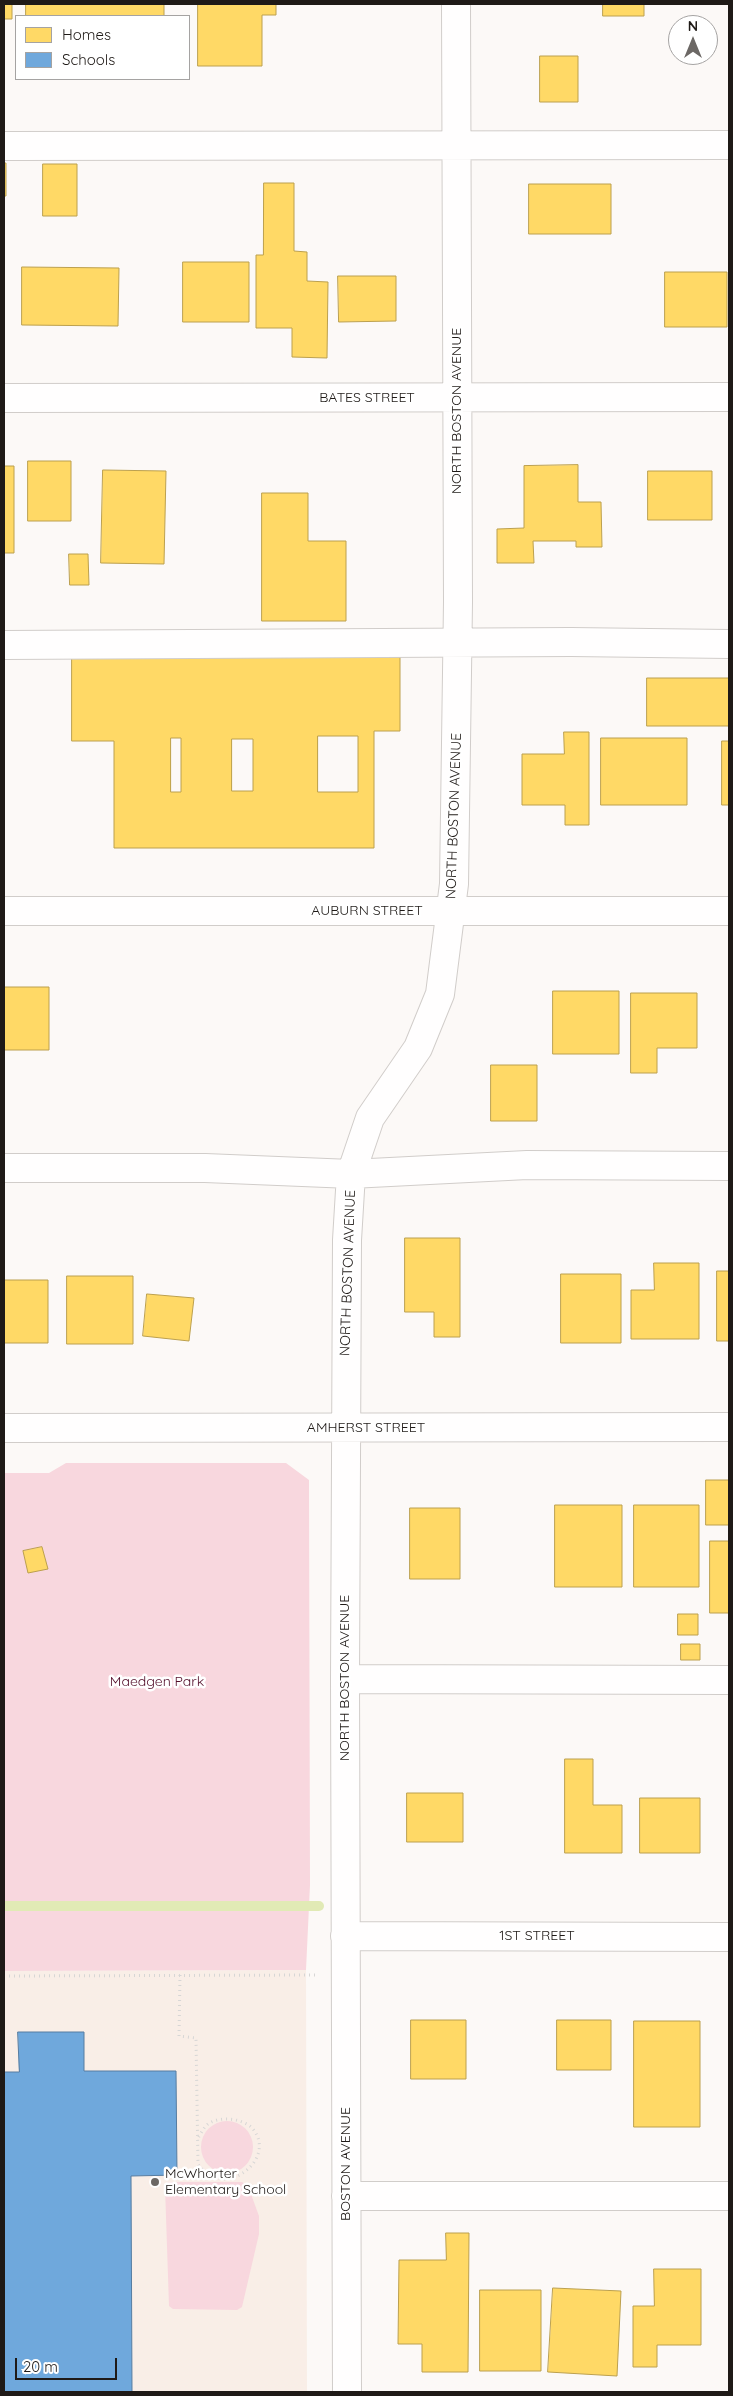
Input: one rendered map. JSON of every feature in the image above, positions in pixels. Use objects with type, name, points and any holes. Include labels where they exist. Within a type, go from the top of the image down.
[{"type":"street","name":"NORTH BOSTON AVENUE","points":[[345,1936],[346,1240],[351,1174],[370,1118],[418,1048],[440,994],[454,884],[457,644],[456,4]]},
{"type":"street","points":[[4,146],[729,145]]},
{"type":"street","name":"BATES STREET","points":[[4,398],[729,397]]},
{"type":"street","points":[[4,645],[571,642],[729,644]]},
{"type":"street","name":"AUBURN STREET","points":[[4,911],[729,911]]},
{"type":"street","points":[[4,1168],[205,1168],[351,1174],[527,1165],[729,1166]]},
{"type":"street","name":"AMHERST STREET","points":[[4,1428],[729,1427]]},
{"type":"street","points":[[345,1679],[729,1680]]},
{"type":"street","name":"1ST STREET","points":[[345,1936],[729,1937]]},
{"type":"street","name":"BOSTON AVENUE","points":[[345,1936],[347,2392]]},
{"type":"street","points":[[346,2196],[729,2196]]},
{"type":"path","points":[[180,1975],[180,2036],[196,2038],[197,2140],[198,2164],[208,2174],[224,2179],[244,2174],[251,2168],[256,2159],[257,2136],[251,2127],[241,2122],[226,2119],[209,2124],[197,2140]]},
{"type":"path","points":[[4,1976],[346,1975]]},
{"type":"shaded area","name":"McWhorter Elementary School","points":[[306,1970],[307,2392],[4,2392],[4,1971]]},
{"type":"green space","name":"Maedgen Park","points":[[66,1463],[286,1463],[309,1480],[310,1885],[306,1970],[4,1971],[4,1473],[49,1473]]},
{"type":"green space","points":[[222,2121],[232,2121],[246,2128],[253,2142],[253,2152],[246,2166],[232,2173],[222,2173],[212,2169],[205,2162],[201,2152],[201,2142],[205,2132],[212,2125]]},
{"type":"green space","points":[[168,2182],[242,2182],[248,2186],[259,2216],[259,2234],[242,2307],[237,2310],[173,2309],[169,2306],[165,2187]]},
{"type":"building: Homes","points":[[4,4],[12,4],[12,19],[4,19]]},
{"type":"building: Homes","points":[[26,4],[164,4],[164,15],[26,15]]},
{"type":"building: Homes","points":[[198,4],[276,4],[276,15],[262,15],[262,66],[198,66]]},
{"type":"building: Homes","points":[[603,4],[644,4],[644,16],[603,16]]},
{"type":"building: Homes","points":[[540,56],[578,56],[578,102],[540,102]]},
{"type":"building: Homes","points":[[4,163],[6,163],[6,196],[4,196]]},
{"type":"building: Homes","points":[[43,164],[77,164],[77,216],[43,216]]},
{"type":"building: Homes","points":[[264,183],[294,183],[294,251],[307,252],[307,281],[328,282],[327,358],[292,357],[292,328],[256,328],[256,255],[263,255]]},
{"type":"building: Homes","points":[[529,184],[611,184],[611,234],[529,234]]},
{"type":"building: Homes","points":[[183,262],[249,262],[249,322],[183,322]]},
{"type":"building: Homes","points":[[22,267],[119,268],[118,326],[22,325]]},
{"type":"building: Homes","points":[[665,272],[727,272],[727,327],[665,327]]},
{"type":"building: Homes","points":[[338,276],[396,276],[396,321],[339,322]]},
{"type":"building: Homes","points":[[28,461],[71,461],[71,521],[28,521]]},
{"type":"building: Homes","points":[[578,465],[578,502],[601,502],[602,547],[576,547],[576,541],[533,541],[534,563],[497,563],[497,529],[524,528],[524,466]]},
{"type":"building: Homes","points":[[4,466],[14,466],[14,553],[4,553]]},
{"type":"building: Homes","points":[[103,470],[166,471],[164,564],[101,563]]},
{"type":"building: Homes","points":[[648,471],[712,471],[712,520],[648,520]]},
{"type":"building: Homes","points":[[262,493],[308,493],[308,541],[346,541],[346,621],[262,621]]},
{"type":"building: Homes","points":[[69,554],[88,554],[89,585],[70,585]]},
{"type":"building: Homes","points":[[72,657],[400,657],[400,731],[374,731],[374,848],[114,848],[114,741],[72,741]],"holes":[[[318,736],[358,736],[358,792],[318,792]],[[171,738],[181,738],[181,792],[171,792]],[[232,739],[253,739],[253,791],[232,791]]]},
{"type":"building: Homes","points":[[647,678],[729,678],[729,726],[647,726]]},
{"type":"building: Homes","points":[[564,732],[589,732],[589,825],[565,825],[565,805],[522,805],[522,754],[564,754]]},
{"type":"building: Homes","points":[[601,738],[687,738],[687,805],[601,805]]},
{"type":"building: Homes","points":[[722,741],[729,741],[729,805],[722,805]]},
{"type":"building: Homes","points":[[4,987],[49,987],[49,1050],[4,1050]]},
{"type":"building: Homes","points":[[553,991],[619,991],[619,1054],[553,1054]]},
{"type":"building: Homes","points":[[631,993],[697,993],[697,1048],[657,1048],[657,1073],[631,1073]]},
{"type":"building: Homes","points":[[491,1065],[537,1065],[537,1121],[491,1121]]},
{"type":"building: Homes","points":[[405,1238],[460,1238],[460,1337],[434,1337],[434,1312],[405,1312]]},
{"type":"building: Homes","points":[[654,1263],[699,1263],[699,1339],[631,1339],[631,1290],[654,1290]]},
{"type":"building: Homes","points":[[717,1271],[729,1271],[729,1341],[717,1341]]},
{"type":"building: Homes","points":[[561,1274],[621,1274],[621,1343],[561,1343]]},
{"type":"building: Homes","points":[[67,1276],[133,1276],[133,1344],[67,1344]]},
{"type":"building: Homes","points":[[4,1280],[48,1280],[48,1343],[4,1343]]},
{"type":"building: Homes","points":[[147,1294],[194,1298],[189,1341],[143,1336]]},
{"type":"building: Homes","points":[[706,1480],[729,1480],[729,1525],[706,1525]]},
{"type":"building: Homes","points":[[555,1505],[622,1505],[622,1587],[555,1587]]},
{"type":"building: Homes","points":[[634,1505],[699,1505],[699,1587],[634,1587]]},
{"type":"building: Homes","points":[[410,1508],[460,1508],[460,1579],[410,1579]]},
{"type":"building: Homes","points":[[710,1541],[729,1541],[729,1613],[710,1613]]},
{"type":"building: Homes","points":[[42,1547],[48,1569],[28,1573],[23,1551]]},
{"type":"building: Homes","points":[[678,1614],[698,1614],[698,1635],[678,1635]]},
{"type":"building: Homes","points":[[681,1644],[700,1644],[700,1660],[681,1660]]},
{"type":"building: Homes","points":[[565,1759],[593,1759],[593,1805],[622,1805],[622,1853],[565,1853]]},
{"type":"building: Homes","points":[[407,1793],[463,1793],[463,1842],[407,1842]]},
{"type":"building: Homes","points":[[640,1798],[700,1798],[700,1853],[640,1853]]},
{"type":"building: Homes","points":[[411,2020],[466,2020],[466,2079],[411,2079]]},
{"type":"building: Homes","points":[[557,2020],[611,2020],[611,2070],[557,2070]]},
{"type":"building: Homes","points":[[634,2021],[700,2021],[700,2127],[634,2127]]},
{"type":"building: Homes","points":[[446,2233],[469,2233],[468,2372],[422,2372],[422,2344],[398,2344],[399,2260],[446,2260]]},
{"type":"building: Homes","points":[[654,2269],[701,2269],[701,2345],[657,2345],[657,2367],[633,2367],[633,2306],[654,2306]]},
{"type":"building: Homes","points":[[553,2288],[621,2291],[617,2376],[548,2372]]},
{"type":"building: Homes","points":[[480,2290],[541,2290],[541,2371],[480,2371]]},
{"type":"building: Schools","points":[[18,2032],[84,2032],[84,2071],[176,2071],[177,2175],[131,2176],[132,2392],[4,2392],[4,2072],[19,2072]]},
{"type":"waterway","points":[[4,1906],[319,1906]]},
{"type":"place","name":"McWhorter Elementary School","points":[[155,2182]]}]
